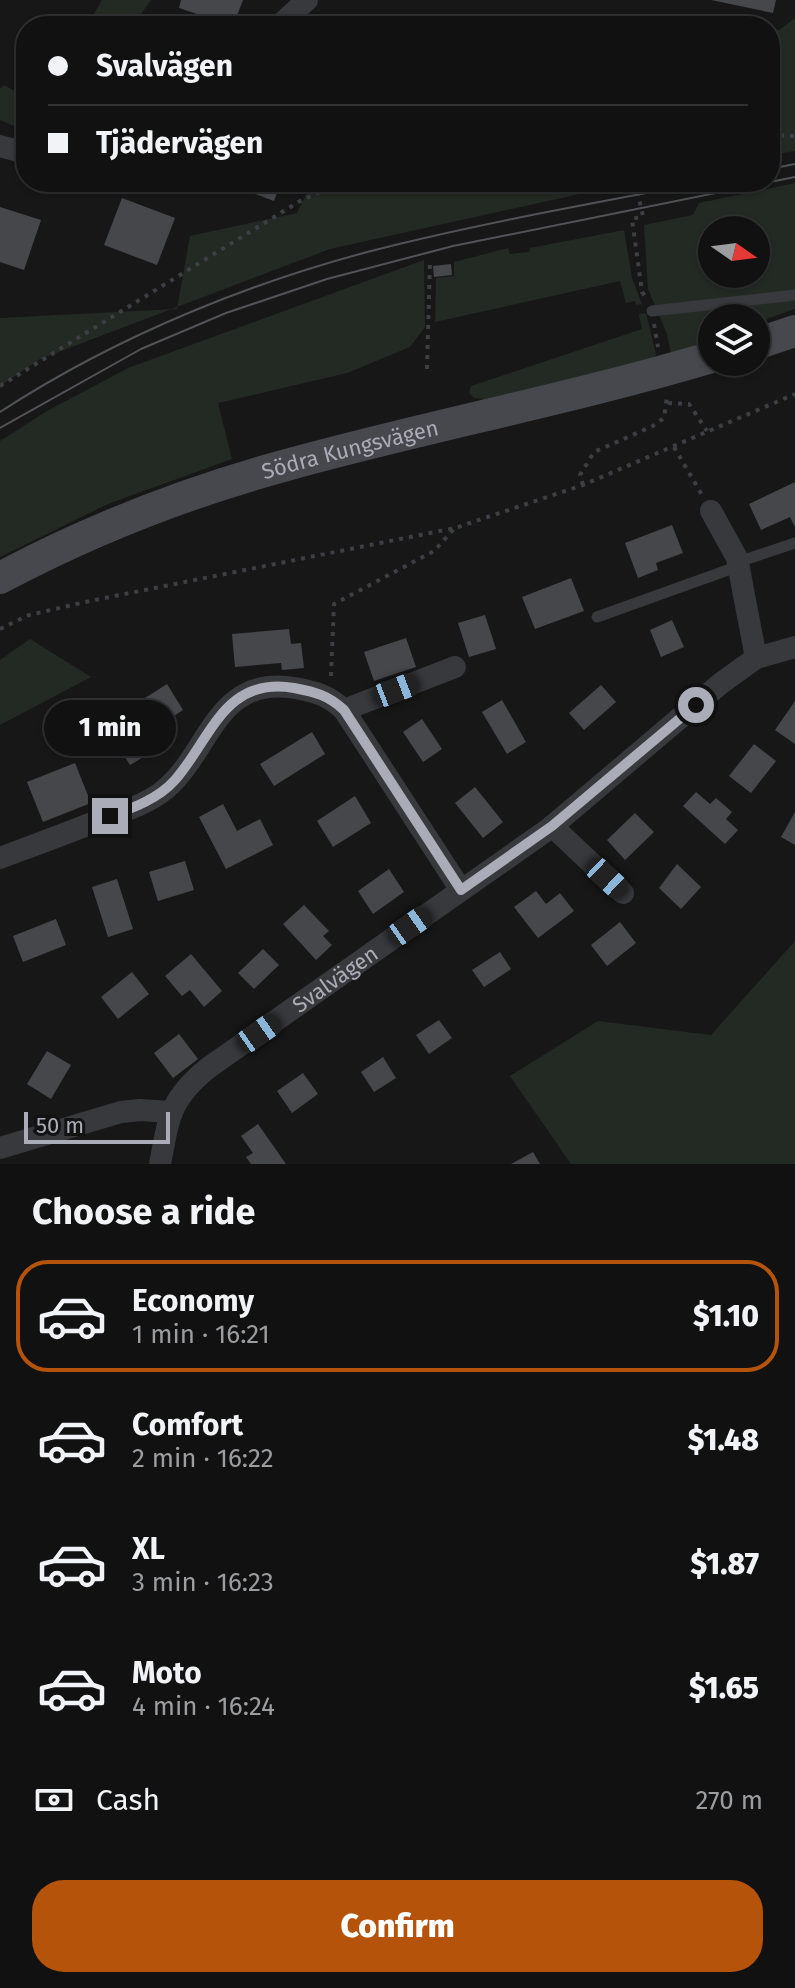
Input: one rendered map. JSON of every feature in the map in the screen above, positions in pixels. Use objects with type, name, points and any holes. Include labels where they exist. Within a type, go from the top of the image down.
[{"type":"main road","points":[[770,339],[795,331]]},
{"type":"main road","name":"Södra Kungsvägen","points":[[0,578],[34,560],[142,514],[217,486],[293,463],[698,361]]},
{"type":"street","points":[[290,16],[307,0]]},
{"type":"street","points":[[711,511],[738,564],[756,658],[795,647]]},
{"type":"street","name":"Svalvägen","points":[[160,1164],[170,1112],[208,1068],[552,826],[720,684],[756,658]]},
{"type":"street","points":[[0,858],[138,806],[160,793],[175,779],[221,712],[238,698],[259,689],[285,687],[337,704],[455,667]]},
{"type":"street","points":[[337,704],[461,890]]},
{"type":"street","points":[[552,826],[623,893]]},
{"type":"street","points":[[0,1148],[121,1112],[170,1112]]},
{"type":"lane","points":[[652,311],[795,295]]},
{"type":"lane","points":[[597,617],[795,543]]},
{"type":"path","points":[[0,386],[198,267],[300,201],[320,192]]},
{"type":"path","points":[[638,192],[643,216],[632,219],[642,292],[648,298],[652,311],[659,353]]},
{"type":"path","points":[[427,369],[430,260]]},
{"type":"path","points":[[583,485],[580,475],[594,452],[664,418],[667,391]]},
{"type":"path","points":[[0,629],[29,615],[90,601],[455,528],[583,485],[795,394]]},
{"type":"path","points":[[668,403],[689,404],[707,431]]},
{"type":"path","points":[[674,447],[711,511]]},
{"type":"path","points":[[337,704],[334,604],[434,551],[455,528]]},
{"type":"shaded area","points":[[102,0],[151,0],[139,16],[93,16]]},
{"type":"shaded area","points":[[795,18],[795,151],[780,153],[780,29]]},
{"type":"shaded area","points":[[4,85],[16,92],[16,127],[0,120],[0,89]]},
{"type":"shaded area","points":[[795,183],[795,309],[770,318],[770,304],[698,304],[698,344],[671,354],[667,334],[648,289],[644,225],[693,215],[699,203],[752,192],[780,192],[780,186]]},
{"type":"shaded area","points":[[307,192],[589,192],[330,249],[177,307],[190,236],[297,213]]},
{"type":"shaded area","points":[[624,230],[632,278],[642,304],[636,305],[635,301],[626,303],[620,281],[435,322],[436,278],[454,276],[454,262],[508,248],[510,254],[529,252],[530,248]]},
{"type":"shaded area","points":[[424,260],[425,327],[410,347],[347,373],[218,403],[232,459],[108,504],[0,557],[0,441],[47,411],[128,368]]},
{"type":"shaded area","points":[[171,309],[40,359],[0,386],[0,318]]},
{"type":"shaded area","points":[[646,313],[656,354],[654,359],[485,399],[474,398],[469,393],[471,386],[642,329],[639,314]]},
{"type":"shaded area","points":[[30,639],[91,677],[0,725],[0,660]]},
{"type":"shaded area","points":[[795,941],[795,1164],[571,1164],[510,1076],[598,1021],[711,1035]]},
{"type":"building","points":[[181,0],[243,0],[237,16],[203,16],[179,8]]},
{"type":"building","points":[[711,0],[776,0],[773,13]]},
{"type":"building","points":[[250,192],[277,192],[274,201]]},
{"type":"building","points":[[122,198],[175,218],[157,265],[104,245]]},
{"type":"building","points":[[0,207],[41,220],[24,270],[0,262]]},
{"type":"building","points":[[451,264],[452,275],[434,277],[433,266]]},
{"type":"building","points":[[795,482],[795,527],[790,517],[761,530],[749,504]]},
{"type":"building","points":[[672,525],[683,553],[656,563],[658,570],[638,578],[625,543]]},
{"type":"building","points":[[571,578],[584,611],[535,629],[522,597]]},
{"type":"building","points":[[485,615],[496,649],[469,657],[458,623]]},
{"type":"building","points":[[672,620],[684,647],[661,657],[650,630]]},
{"type":"building","points":[[289,629],[291,644],[301,643],[304,668],[282,670],[281,663],[235,667],[232,634]]},
{"type":"building","points":[[406,638],[416,667],[374,681],[364,652]]},
{"type":"building","points":[[167,684],[183,710],[142,737],[152,752],[130,765],[104,724]]},
{"type":"building","points":[[601,685],[616,702],[584,730],[569,713]]},
{"type":"building","points":[[502,700],[526,742],[507,754],[482,712]]},
{"type":"building","points":[[795,701],[795,744],[775,730]]},
{"type":"building","points":[[422,719],[442,749],[423,762],[403,732]]},
{"type":"building","points":[[312,732],[325,754],[274,786],[260,764]]},
{"type":"building","points":[[754,744],[776,761],[751,793],[729,776]]},
{"type":"building","points":[[75,763],[91,803],[43,822],[27,782]]},
{"type":"building","points":[[475,787],[503,822],[483,838],[455,803]]},
{"type":"building","points":[[696,792],[710,804],[716,798],[732,812],[726,819],[738,830],[725,844],[683,806]]},
{"type":"building","points":[[355,796],[371,823],[333,847],[317,821]]},
{"type":"building","points":[[223,804],[237,831],[260,819],[273,845],[226,869],[199,817]]},
{"type":"building","points":[[795,812],[795,845],[781,837]]},
{"type":"building","points":[[635,813],[654,832],[625,860],[607,840]]},
{"type":"building","points":[[185,861],[194,890],[158,901],[149,872]]},
{"type":"building","points":[[677,864],[701,887],[681,909],[659,888]]},
{"type":"building","points":[[389,869],[404,892],[373,914],[358,891]]},
{"type":"building","points":[[117,879],[133,929],[108,937],[92,887]]},
{"type":"building","points":[[536,891],[546,904],[560,893],[574,911],[538,938],[514,907]]},
{"type":"building","points":[[304,905],[329,931],[323,936],[332,945],[316,960],[283,924]]},
{"type":"building","points":[[56,919],[66,945],[23,962],[13,936]]},
{"type":"building","points":[[620,922],[636,943],[607,966],[591,945]]},
{"type":"building","points":[[263,949],[279,965],[254,989],[238,973]]},
{"type":"building","points":[[500,952],[511,969],[484,987],[472,970]]},
{"type":"building","points":[[191,954],[222,991],[204,1007],[190,990],[182,996],[165,976]]},
{"type":"building","points":[[132,972],[149,994],[118,1019],[101,997]]},
{"type":"building","points":[[439,1020],[452,1038],[429,1054],[416,1035]]},
{"type":"building","points":[[179,1034],[198,1059],[173,1078],[154,1053]]},
{"type":"building","points":[[47,1051],[71,1065],[51,1099],[27,1084]]},
{"type":"building","points":[[383,1057],[396,1078],[374,1092],[361,1072]]},
{"type":"building","points":[[303,1073],[318,1094],[292,1113],[277,1091]]},
{"type":"building","points":[[258,1124],[286,1164],[251,1164],[246,1157],[253,1153],[241,1136]]},
{"type":"building","points":[[533,1152],[540,1164],[511,1164]]},
{"type":"tram line","points":[[780,167],[795,164]]},
{"type":"tram line","points":[[780,180],[795,177]]},
{"type":"tram line","points":[[0,412],[45,384],[141,334],[292,274],[433,236],[652,192]]},
{"type":"tram line","points":[[0,428],[141,349],[226,313],[327,279],[453,246],[720,192]]},
{"type":"route","points":[[110,816],[138,806],[160,793],[175,779],[221,712],[238,698],[259,689],[285,687],[307,690],[331,697],[344,710],[461,890],[552,826],[696,705]]}]
